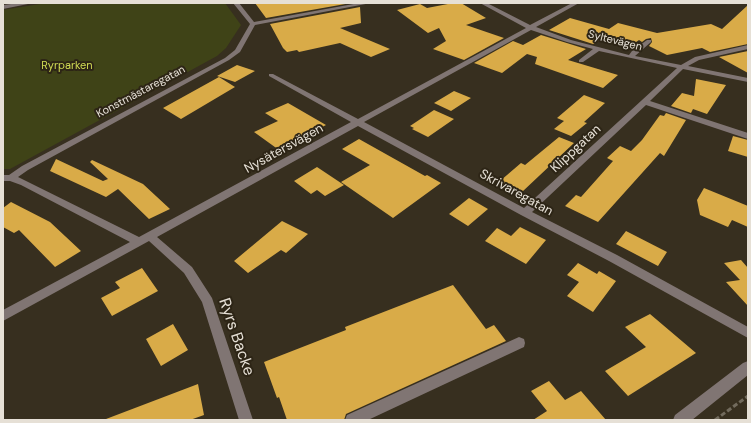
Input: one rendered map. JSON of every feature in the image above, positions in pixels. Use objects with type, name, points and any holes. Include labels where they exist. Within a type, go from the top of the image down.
[{"type":"street","points":[[3,7],[30,3]]},
{"type":"street","points":[[236,3],[253,24],[368,3]]},
{"type":"street","name":"Syltevägen","points":[[483,3],[530,28],[597,49],[748,80]]},
{"type":"street","name":"Nysätersvägen","points":[[3,316],[359,123],[576,3]]},
{"type":"street","name":"Konstmästaregatan","points":[[7,178],[227,59],[238,51],[253,24]]},
{"type":"street","points":[[631,57],[634,52],[650,41]]},
{"type":"street","name":"Klippgatan","points":[[525,214],[682,67],[697,58],[748,47]]},
{"type":"street","points":[[581,61],[597,49]]},
{"type":"street","name":"Skrivaregatan","points":[[272,75],[525,214],[613,258],[748,333]]},
{"type":"street","points":[[644,102],[748,136]]},
{"type":"street","points":[[7,178],[24,182],[139,242]]},
{"type":"street","name":"Ryrs Backe","points":[[150,236],[188,270],[208,301],[246,420]]},
{"type":"street","points":[[352,420],[519,343]]},
{"type":"street","points":[[680,420],[748,367]]},
{"type":"path","points":[[715,420],[748,396]]},
{"type":"green space","name":"Ryrparken","points":[[46,3],[225,3],[241,25],[226,48],[217,56],[10,169],[3,169],[3,10]]},
{"type":"building","points":[[255,3],[351,3],[266,18]]},
{"type":"building","points":[[461,3],[486,18],[466,25],[504,38],[464,60],[433,49],[446,41],[439,28],[428,33],[397,10],[420,4],[427,8]]},
{"type":"building","points":[[748,5],[748,44],[710,52],[702,48],[667,55],[649,46],[652,42],[651,38],[642,42],[639,40],[628,48],[600,40],[593,44],[549,30],[570,18],[609,29],[618,23],[657,33],[711,24],[722,29]]},
{"type":"building","points":[[360,7],[361,23],[340,28],[390,49],[371,57],[340,43],[299,52],[297,50],[287,52],[283,48],[270,24]]},
{"type":"building","points":[[541,35],[586,49],[568,60],[618,75],[603,88],[535,64],[537,57],[527,54],[502,73],[474,63],[513,41],[523,45]]},
{"type":"building","points":[[748,51],[748,73],[719,57]]},
{"type":"building","points":[[237,65],[255,71],[235,82],[217,76]]},
{"type":"building","points":[[219,77],[235,87],[181,119],[163,108]]},
{"type":"building","points":[[696,79],[726,85],[707,114],[693,109],[691,113],[671,106],[682,93],[694,96]]},
{"type":"building","points":[[454,91],[471,98],[451,111],[434,103]]},
{"type":"building","points":[[584,95],[605,103],[584,122],[587,123],[571,136],[554,129],[564,121],[557,118]]},
{"type":"building","points":[[288,103],[326,125],[279,150],[254,132],[278,121],[265,113]]},
{"type":"building","points":[[434,110],[454,119],[428,137],[412,129],[414,128],[410,126]]},
{"type":"building","points":[[666,113],[686,120],[664,156],[660,153],[598,222],[565,206],[576,195],[581,197],[613,161],[607,158],[620,146],[631,151],[642,140],[660,115],[664,116]]},
{"type":"building","points":[[733,136],[748,140],[748,157],[728,151]]},
{"type":"building","points":[[559,137],[574,143],[522,192],[500,181],[521,163],[525,165]]},
{"type":"building","points":[[359,139],[425,176],[427,175],[441,183],[393,218],[341,182],[370,165],[342,149]]},
{"type":"building","points":[[56,159],[103,181],[108,179],[90,162],[92,160],[143,184],[170,209],[149,219],[118,189],[106,197],[50,171]]},
{"type":"building","points":[[317,167],[344,185],[325,196],[317,190],[311,194],[294,181]]},
{"type":"building","points":[[704,188],[748,206],[748,227],[732,220],[728,227],[700,215],[697,200]]},
{"type":"building","points":[[469,198],[488,209],[468,226],[449,214]]},
{"type":"building","points":[[11,202],[50,222],[81,251],[55,267],[19,230],[14,233],[3,227],[3,208]]},
{"type":"building","points":[[282,221],[308,234],[286,253],[281,250],[248,273],[234,261]]},
{"type":"building","points":[[520,227],[546,240],[526,264],[485,241],[497,228],[511,236]]},
{"type":"building","points":[[626,231],[667,252],[658,266],[616,244]]},
{"type":"building","points":[[741,260],[748,268],[748,306],[726,282],[740,280],[724,263]]},
{"type":"building","points":[[578,263],[597,274],[599,271],[616,281],[593,312],[567,296],[579,282],[567,275]]},
{"type":"building","points":[[142,268],[158,291],[112,316],[101,298],[120,288],[115,282]]},
{"type":"building","points":[[453,285],[486,329],[494,325],[506,341],[346,414],[344,420],[287,420],[264,362],[346,330],[345,327]]},
{"type":"building","points":[[650,314],[696,353],[628,396],[605,371],[646,347],[625,327]]},
{"type":"building","points":[[173,324],[188,350],[161,366],[146,339]]},
{"type":"building","points":[[549,381],[565,400],[581,391],[606,420],[533,420],[547,411],[531,391]]},
{"type":"building","points":[[198,384],[204,415],[190,420],[106,420],[106,419]]}]
